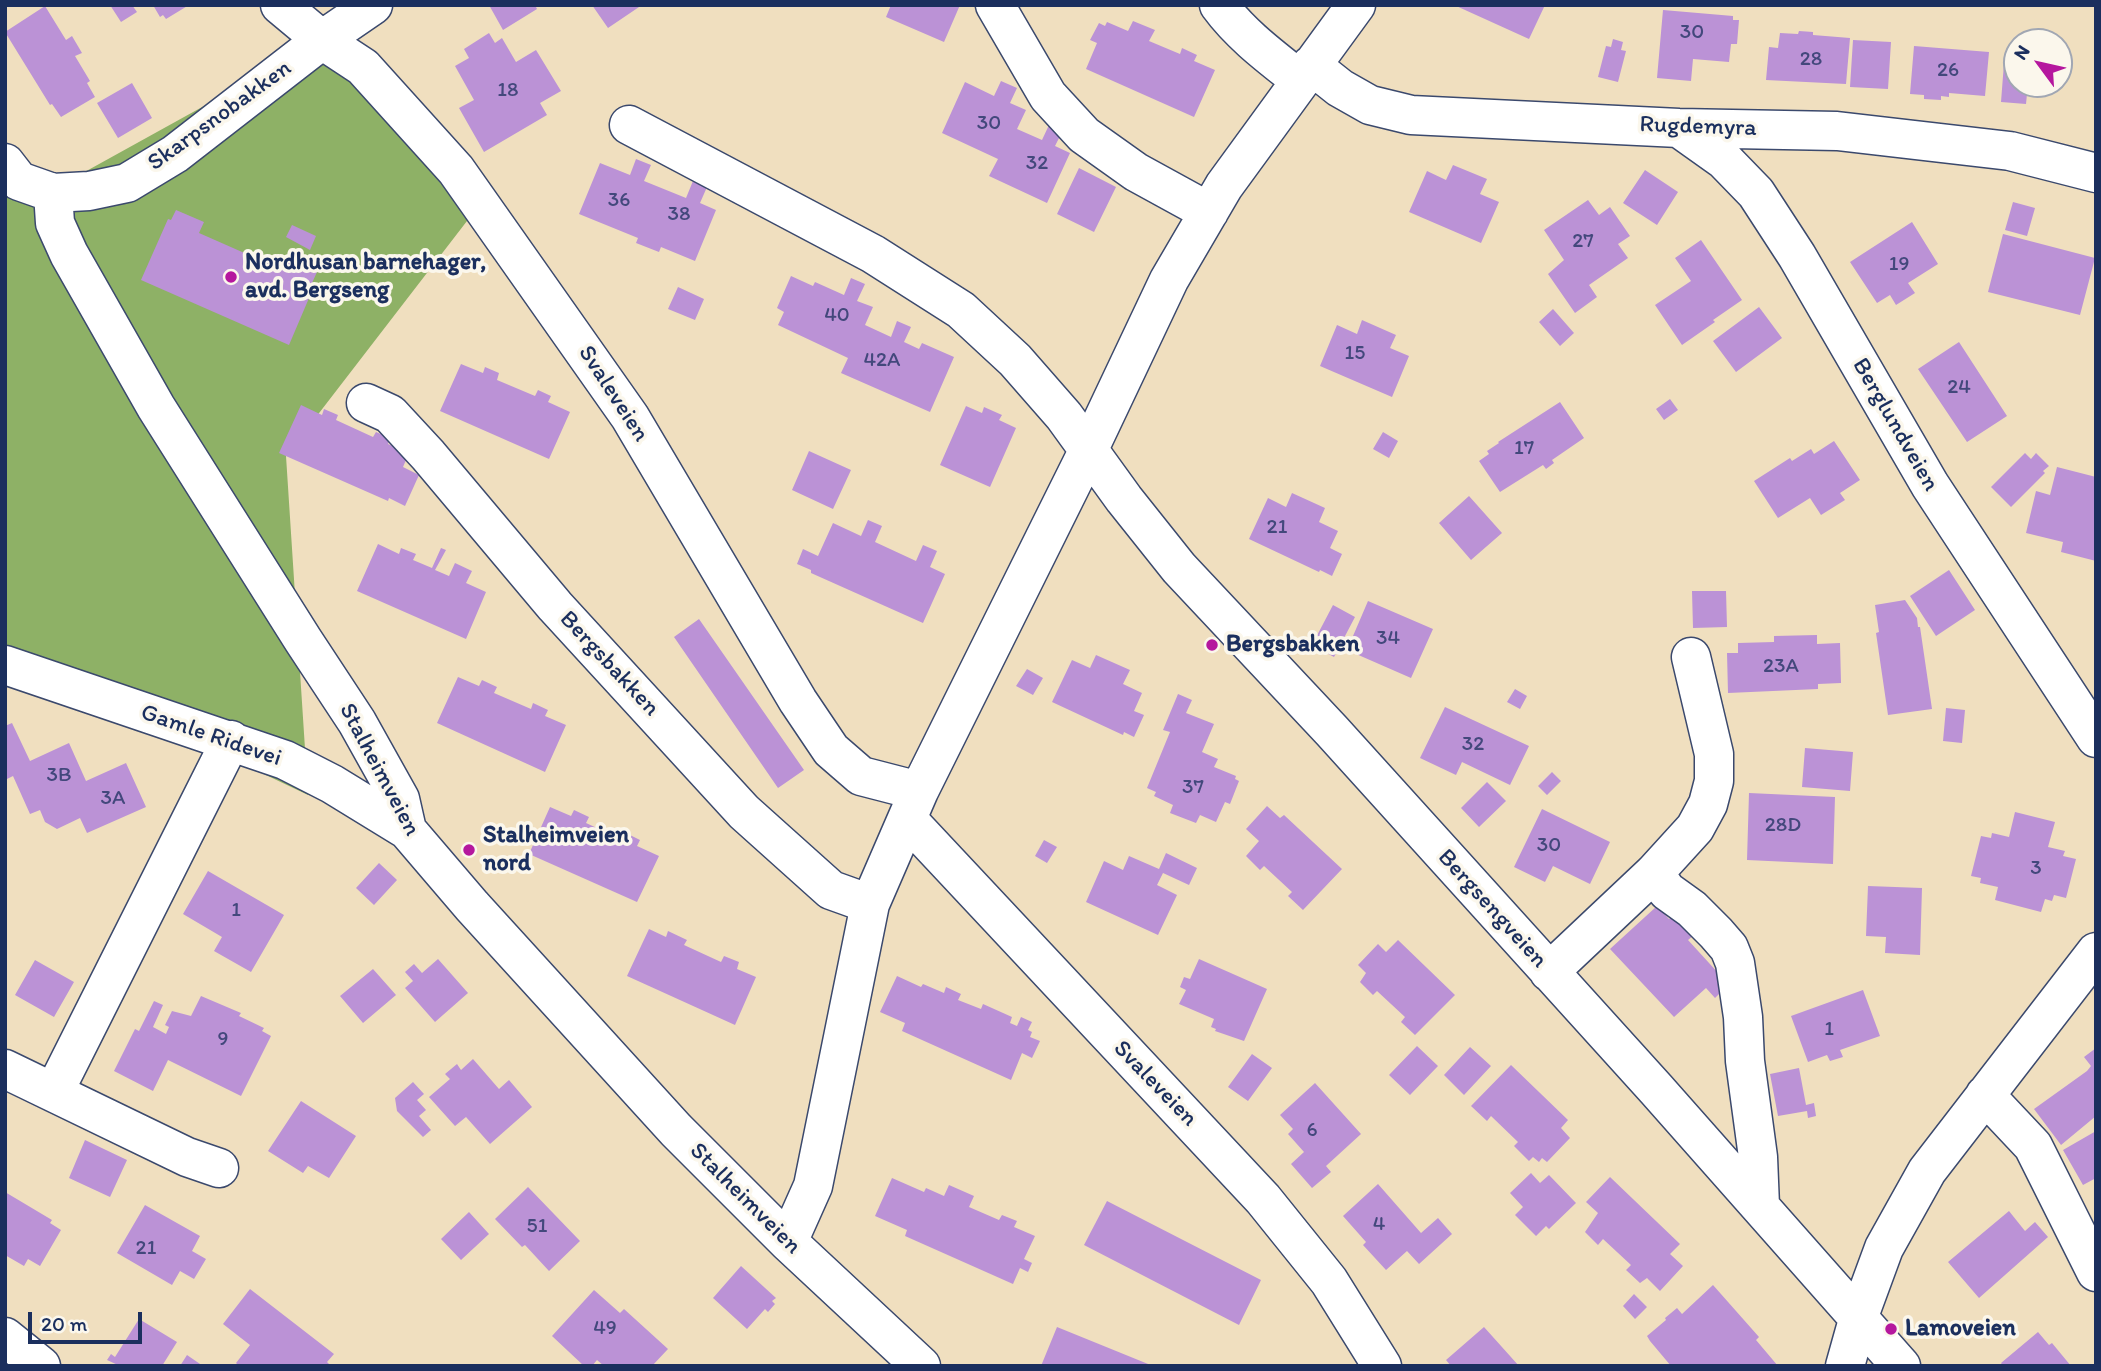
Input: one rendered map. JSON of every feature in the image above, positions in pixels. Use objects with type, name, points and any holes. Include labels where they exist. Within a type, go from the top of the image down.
[{"type":"street","name":"Svaleveien","points":[[280,5],[322,40],[363,67],[464,180],[631,417],[798,701],[831,750],[861,776],[913,805],[1264,1199],[1329,1281],[1382,1366]]},
{"type":"street","name":"Skarpsnobakken","points":[[53,193],[89,191],[127,183],[174,154],[322,40],[373,5]]},
{"type":"street","points":[[995,5],[1048,96],[1084,135],[1136,172],[1209,212]]},
{"type":"street","points":[[1219,5],[1229,19],[1263,51],[1305,73]]},
{"type":"street","points":[[788,1242],[813,1186],[870,904],[913,805],[1088,449],[1147,321],[1224,186],[1356,5]]},
{"type":"street","name":"Rugdemyra","points":[[1305,73],[1370,105],[1411,116],[1679,128],[1837,131],[2010,151],[2096,173]]},
{"type":"street","points":[[629,125],[873,254],[961,310],[1015,360],[1065,416],[1088,449]]},
{"type":"street","name":"Berglundveien","points":[[1679,128],[1724,160],[1756,193],[1797,256],[1930,485],[2096,738]]},
{"type":"street","points":[[5,163],[19,181],[53,193]]},
{"type":"street","name":"Stalheimveien","points":[[53,193],[55,223],[69,254],[163,418],[357,722],[400,799],[407,830],[472,906],[676,1130],[788,1242],[921,1366]]},
{"type":"street","name":"Bergsbakken","points":[[366,403],[390,414],[428,454],[555,606],[744,812],[831,890],[870,904]]},
{"type":"street","name":"Bergsengveien","points":[[1088,449],[1179,568],[1332,731],[1902,1366]]},
{"type":"street","points":[[1549,972],[1654,873],[1695,828],[1707,804],[1714,781],[1714,754],[1691,657]]},
{"type":"street","name":"Gamle Ridevei","points":[[5,665],[285,760],[332,784],[407,830]]},
{"type":"street","points":[[54,1092],[231,740]]},
{"type":"street","points":[[1654,873],[1667,891],[1692,909],[1716,933],[1729,948],[1735,963],[1758,1157],[1760,1206]]},
{"type":"street","points":[[1845,1366],[1884,1248],[1920,1182],[2096,952]]},
{"type":"street","points":[[5,1069],[187,1157],[219,1168]]},
{"type":"street","points":[[1985,1095],[2033,1146],[2096,1272]]},
{"type":"street","points":[[5,1337],[41,1366]]},
{"type":"green space","points":[[345,28],[477,208],[286,456],[308,795],[5,651],[5,155],[34,200]]},
{"type":"building","points":[[110,5],[132,5],[137,12],[121,22]]},
{"type":"building","points":[[153,5],[189,5],[166,19],[163,15],[160,17]]},
{"type":"building","points":[[489,5],[535,5],[537,9],[503,30]]},
{"type":"building","points":[[592,5],[642,5],[608,28]]},
{"type":"building","points":[[891,5],[960,5],[944,42],[886,17]]},
{"type":"building","points":[[1454,5],[1545,5],[1529,39]]},
{"type":"building","points":[[45,6],[66,40],[72,36],[82,53],[75,56],[90,81],[87,83],[95,97],[61,117],[52,104],[50,105],[5,32]]},
{"type":"building","points":[[1663,10],[1733,16],[1733,20],[1739,20],[1737,44],[1731,44],[1729,62],[1693,59],[1691,81],[1657,78]]},
{"type":"building","points":[[1133,21],[1155,30],[1149,41],[1180,54],[1182,48],[1197,55],[1194,61],[1215,70],[1194,117],[1086,69],[1097,43],[1090,40],[1099,23],[1105,26],[1107,22],[1128,31]]},
{"type":"building","points":[[1799,31],[1850,38],[1846,84],[1766,80],[1769,47],[1778,48],[1780,33],[1798,34]]},
{"type":"building","points":[[489,33],[495,43],[502,38],[516,62],[536,50],[561,91],[540,103],[547,115],[484,152],[459,108],[474,100],[455,66],[469,58],[464,49]]},
{"type":"building","points":[[1613,39],[1623,42],[1621,50],[1626,51],[1618,82],[1598,77],[1606,46],[1611,47]]},
{"type":"building","points":[[1853,40],[1891,42],[1888,89],[1850,87]]},
{"type":"building","points":[[1914,46],[1989,52],[1985,96],[1949,93],[1949,97],[1941,96],[1941,100],[1924,99],[1924,95],[1910,94]]},
{"type":"building","points":[[2003,76],[2003,98],[2027,98],[2026,104],[2001,102]]},
{"type":"building","points":[[1001,81],[1017,88],[1010,103],[1026,110],[1017,129],[1042,140],[1049,125],[1062,132],[1055,146],[1070,153],[1047,203],[989,176],[998,159],[942,133],[965,82],[994,96]]},
{"type":"building","points":[[132,83],[152,118],[118,138],[97,103]]},
{"type":"building","points":[[636,159],[651,165],[644,181],[686,198],[693,181],[707,187],[700,203],[716,210],[695,261],[661,247],[659,252],[636,243],[638,238],[579,214],[600,163],[630,175]]},
{"type":"building","points":[[1453,165],[1487,179],[1480,194],[1499,202],[1481,243],[1409,212],[1427,171],[1446,180]]},
{"type":"building","points":[[1079,168],[1116,187],[1094,232],[1057,214]]},
{"type":"building","points":[[1645,170],[1678,192],[1657,225],[1623,203]]},
{"type":"building","points":[[1588,200],[1599,215],[1610,207],[1630,236],[1618,244],[1628,258],[1589,285],[1597,297],[1575,313],[1548,274],[1564,260],[1544,230]]},
{"type":"building","points":[[2013,202],[2035,208],[2027,236],[2005,230]]},
{"type":"building","points":[[176,210],[204,222],[199,233],[283,270],[288,259],[317,272],[312,283],[315,284],[289,345],[141,280],[168,219],[171,220]]},
{"type":"building","points":[[1912,222],[1938,264],[1908,283],[1915,293],[1896,305],[1890,295],[1877,303],[1850,262]]},
{"type":"building","points":[[292,225],[316,236],[310,250],[286,237]]},
{"type":"building","points":[[2003,234],[2095,258],[2080,315],[1988,292]]},
{"type":"building","points":[[1701,240],[1742,300],[1682,345],[1655,305],[1691,281],[1675,258]]},
{"type":"building","points":[[791,276],[813,286],[815,282],[844,295],[851,278],[865,284],[857,301],[873,307],[865,325],[891,337],[897,321],[911,327],[904,342],[919,349],[922,343],[954,357],[930,412],[841,373],[848,358],[778,325],[784,312],[777,308]]},
{"type":"building","points":[[678,287],[704,299],[695,320],[668,309]]},
{"type":"building","points":[[1759,307],[1782,338],[1736,372],[1713,341]]},
{"type":"building","points":[[1553,309],[1574,333],[1560,346],[1539,322]]},
{"type":"building","points":[[1362,320],[1396,335],[1390,348],[1409,356],[1392,397],[1320,366],[1337,325],[1357,334]]},
{"type":"building","points":[[1959,342],[2007,416],[1967,442],[1918,369]]},
{"type":"building","points":[[461,364],[483,373],[485,367],[499,373],[497,380],[535,396],[538,390],[551,396],[548,402],[570,412],[549,459],[440,411]]},
{"type":"building","points":[[1670,399],[1678,410],[1664,420],[1656,409]]},
{"type":"building","points":[[1560,402],[1584,438],[1552,460],[1554,463],[1546,469],[1543,465],[1500,492],[1479,461],[1489,454],[1487,451],[1498,442]]},
{"type":"building","points":[[301,405],[322,415],[324,409],[338,415],[336,420],[373,437],[376,432],[390,438],[388,444],[409,453],[403,467],[419,475],[405,506],[279,453]]},
{"type":"building","points":[[966,406],[982,413],[984,407],[1002,415],[999,420],[1016,428],[990,487],[940,465]]},
{"type":"building","points":[[1383,432],[1398,441],[1389,458],[1373,449]]},
{"type":"building","points":[[1834,441],[1860,480],[1840,493],[1845,500],[1821,515],[1810,498],[1778,518],[1754,481],[1790,458],[1792,461],[1811,449],[1814,454]]},
{"type":"building","points":[[809,451],[851,470],[833,509],[792,490]]},
{"type":"building","points":[[2025,453],[2031,459],[2036,453],[2049,466],[2011,507],[1991,487]]},
{"type":"building","points":[[2057,467],[2096,477],[2096,561],[2061,552],[2063,542],[2026,533],[2036,491],[2050,495]]},
{"type":"building","points":[[1292,493],[1325,508],[1319,522],[1338,531],[1330,548],[1342,554],[1332,576],[1249,539],[1268,498],[1286,507]]},
{"type":"building","points":[[1469,496],[1502,533],[1471,560],[1439,523]]},
{"type":"building","points":[[868,520],[882,526],[875,542],[916,561],[923,545],[937,551],[930,567],[945,574],[923,623],[811,573],[811,570],[797,564],[803,549],[818,556],[833,523],[861,536]]},
{"type":"building","points":[[378,544],[399,554],[401,548],[416,554],[413,560],[432,568],[441,548],[446,550],[435,570],[449,576],[455,563],[472,571],[466,583],[486,592],[466,639],[357,591]]},
{"type":"building","points":[[1949,570],[1975,610],[1936,636],[1910,596]]},
{"type":"building","points":[[1692,591],[1726,591],[1727,627],[1693,628]]},
{"type":"building","points":[[1905,600],[1920,627],[1932,709],[1888,715],[1876,633],[1879,632],[1875,605]]},
{"type":"building","points":[[1368,601],[1433,629],[1411,678],[1347,650]]},
{"type":"building","points":[[1333,605],[1355,617],[1334,657],[1312,645]]},
{"type":"building","points":[[699,619],[804,770],[778,788],[674,637]]},
{"type":"building","points":[[1817,635],[1817,644],[1840,643],[1841,683],[1818,684],[1818,689],[1728,693],[1727,653],[1738,653],[1738,643],[1774,642],[1774,636]]},
{"type":"building","points":[[1096,655],[1130,670],[1123,684],[1142,693],[1134,711],[1144,715],[1134,737],[1124,732],[1123,735],[1052,702],[1072,660],[1090,668]]},
{"type":"building","points":[[1027,669],[1043,678],[1033,695],[1016,686]]},
{"type":"building","points":[[458,677],[479,686],[482,680],[497,687],[494,693],[531,709],[533,703],[548,710],[545,716],[566,725],[545,772],[437,723]]},
{"type":"building","points":[[1515,689],[1527,696],[1520,709],[1507,702]]},
{"type":"building","points":[[1178,694],[1192,700],[1186,713],[1214,724],[1202,752],[1218,759],[1214,767],[1236,776],[1235,779],[1239,781],[1230,804],[1225,802],[1216,822],[1200,815],[1196,823],[1170,813],[1173,805],[1154,796],[1156,792],[1147,788],[1170,732],[1163,730]]},
{"type":"building","points":[[1445,707],[1529,746],[1510,785],[1462,762],[1456,775],[1420,758]]},
{"type":"building","points":[[1946,708],[1965,710],[1962,743],[1943,741]]},
{"type":"building","points":[[12,723],[30,761],[69,743],[86,781],[126,763],[146,807],[87,833],[80,818],[57,829],[45,822],[40,810],[30,814],[13,776],[5,780],[5,726]]},
{"type":"building","points":[[1805,748],[1853,752],[1850,791],[1802,787]]},
{"type":"building","points":[[1552,772],[1561,781],[1547,795],[1538,786]]},
{"type":"building","points":[[1487,782],[1506,801],[1479,827],[1461,808]]},
{"type":"building","points":[[1749,793],[1835,797],[1833,864],[1747,860]]},
{"type":"building","points":[[1267,806],[1280,818],[1284,815],[1342,869],[1303,910],[1288,896],[1292,892],[1264,866],[1260,870],[1246,856],[1259,841],[1246,829]]},
{"type":"building","points":[[550,807],[571,816],[574,810],[589,817],[586,823],[623,840],[626,833],[640,840],[637,846],[659,856],[637,902],[529,854]]},
{"type":"building","points":[[1542,809],[1610,842],[1590,884],[1553,866],[1545,882],[1514,867]]},
{"type":"building","points":[[2015,812],[2055,822],[2048,847],[2065,851],[2063,856],[2076,859],[2066,898],[2054,895],[2052,901],[2045,899],[2041,912],[1995,900],[1998,887],[1980,883],[1981,878],[1971,876],[1981,836],[1991,838],[1992,833],[2009,837]]},
{"type":"building","points":[[1044,840],[1057,847],[1047,863],[1035,856]]},
{"type":"building","points":[[1166,853],[1197,868],[1189,885],[1163,873],[1157,885],[1177,895],[1158,935],[1086,902],[1104,861],[1123,870],[1129,856],[1159,869]]},
{"type":"building","points":[[379,863],[397,880],[374,905],[356,888]]},
{"type":"building","points":[[208,871],[284,915],[251,972],[214,951],[222,937],[183,914]]},
{"type":"building","points":[[1868,886],[1922,888],[1920,955],[1885,953],[1886,937],[1866,936]]},
{"type":"building","points":[[1657,906],[1669,919],[1675,914],[1694,935],[1688,940],[1720,975],[1717,978],[1726,987],[1715,998],[1706,988],[1674,1017],[1610,949]]},
{"type":"building","points":[[649,929],[666,937],[668,931],[687,940],[684,945],[721,962],[724,956],[739,962],[737,969],[756,977],[735,1025],[627,976]]},
{"type":"building","points":[[1398,940],[1455,995],[1415,1035],[1401,1022],[1405,1017],[1377,991],[1373,995],[1360,982],[1366,973],[1358,965],[1378,944],[1386,952]]},
{"type":"building","points":[[438,959],[468,993],[435,1022],[405,988],[413,981],[405,972],[414,964],[422,973]]},
{"type":"building","points":[[1199,959],[1267,989],[1244,1041],[1215,1031],[1216,1029],[1211,1027],[1214,1019],[1179,1004],[1186,990],[1180,987],[1184,977],[1190,979]]},
{"type":"building","points":[[35,960],[74,982],[54,1017],[15,995]]},
{"type":"building","points":[[373,969],[396,995],[363,1023],[340,996]]},
{"type":"building","points":[[897,976],[921,987],[923,984],[944,993],[946,987],[961,994],[958,1000],[981,1009],[983,1004],[1012,1017],[1010,1023],[1017,1026],[1021,1017],[1032,1022],[1028,1030],[1032,1032],[1030,1037],[1040,1041],[1032,1058],[1022,1053],[1011,1080],[902,1031],[905,1023],[880,1012]]},
{"type":"building","points":[[1863,990],[1880,1036],[1840,1050],[1843,1057],[1830,1061],[1827,1055],[1808,1062],[1791,1016]]},
{"type":"building","points":[[201,996],[241,1013],[239,1016],[264,1028],[262,1031],[271,1036],[241,1096],[168,1060],[153,1091],[114,1071],[135,1029],[139,1031],[154,1001],[163,1005],[153,1027],[166,1034],[169,1027],[165,1025],[172,1011],[191,1016]]},
{"type":"building","points":[[1417,1046],[1438,1066],[1410,1095],[1389,1075]]},
{"type":"building","points":[[1470,1047],[1491,1066],[1464,1095],[1444,1075]]},
{"type":"building","points":[[2096,1048],[2096,1116],[2061,1145],[2034,1109],[2087,1071],[2091,1066],[2084,1057]]},
{"type":"building","points":[[1252,1054],[1272,1068],[1248,1101],[1228,1087]]},
{"type":"building","points":[[473,1059],[499,1089],[509,1080],[532,1107],[490,1144],[466,1117],[455,1126],[429,1097],[450,1079],[445,1074],[457,1064],[461,1070]]},
{"type":"building","points":[[1511,1065],[1568,1120],[1561,1128],[1570,1138],[1547,1162],[1542,1158],[1539,1162],[1533,1157],[1529,1161],[1514,1146],[1518,1142],[1491,1116],[1487,1121],[1471,1106]]},
{"type":"building","points":[[1799,1068],[1806,1105],[1814,1103],[1816,1116],[1808,1118],[1807,1111],[1778,1116],[1770,1074]]},
{"type":"building","points":[[413,1082],[424,1094],[417,1100],[426,1110],[419,1116],[431,1130],[423,1137],[397,1111],[395,1098]]},
{"type":"building","points":[[1315,1083],[1361,1134],[1326,1166],[1331,1172],[1312,1188],[1291,1164],[1304,1152],[1288,1134],[1293,1129],[1280,1115]]},
{"type":"building","points":[[301,1101],[356,1136],[329,1178],[308,1166],[303,1173],[268,1151]]},
{"type":"building","points":[[2096,1131],[2096,1178],[2083,1185],[2063,1150]]},
{"type":"building","points":[[85,1140],[127,1160],[110,1197],[69,1178]]},
{"type":"building","points":[[1531,1173],[1540,1183],[1549,1175],[1576,1203],[1549,1229],[1546,1226],[1536,1236],[1515,1215],[1523,1207],[1510,1193]]},
{"type":"building","points":[[1610,1177],[1680,1244],[1670,1254],[1683,1266],[1660,1291],[1647,1278],[1640,1283],[1626,1270],[1631,1265],[1603,1239],[1598,1245],[1585,1232],[1598,1213],[1586,1202]]},
{"type":"building","points":[[892,1178],[924,1192],[926,1188],[944,1196],[949,1185],[974,1196],[969,1207],[999,1220],[1002,1215],[1017,1221],[1014,1227],[1035,1236],[1024,1259],[1032,1263],[1028,1272],[1020,1268],[1013,1284],[905,1236],[907,1230],[875,1216]]},
{"type":"building","points":[[1378,1184],[1421,1233],[1438,1218],[1452,1234],[1419,1264],[1407,1251],[1386,1270],[1363,1245],[1366,1242],[1343,1216]]},
{"type":"building","points":[[528,1187],[580,1241],[549,1271],[495,1219]]},
{"type":"building","points":[[5,1192],[52,1220],[50,1223],[61,1230],[40,1266],[28,1259],[24,1266],[5,1255]]},
{"type":"building","points":[[1107,1201],[1261,1280],[1239,1325],[1084,1245]]},
{"type":"building","points":[[145,1205],[200,1236],[192,1251],[206,1259],[194,1279],[180,1271],[172,1285],[117,1253]]},
{"type":"building","points":[[2009,1211],[2025,1231],[2035,1222],[2048,1237],[1979,1298],[1948,1262]]},
{"type":"building","points":[[469,1212],[489,1234],[461,1260],[441,1239]]},
{"type":"building","points":[[741,1266],[776,1298],[772,1301],[775,1304],[768,1312],[765,1309],[747,1329],[713,1298]]},
{"type":"building","points":[[1713,1285],[1759,1337],[1756,1340],[1778,1366],[1671,1366],[1650,1341],[1647,1336],[1666,1320],[1665,1318],[1677,1308],[1682,1314]]},
{"type":"building","points":[[250,1289],[334,1354],[327,1362],[331,1366],[239,1366],[236,1363],[250,1345],[223,1324]]},
{"type":"building","points":[[594,1290],[620,1313],[624,1309],[668,1349],[652,1366],[604,1366],[597,1360],[592,1366],[584,1366],[552,1336]]},
{"type":"building","points":[[1634,1294],[1647,1307],[1635,1319],[1623,1306]]},
{"type":"building","points":[[139,1319],[177,1342],[162,1366],[120,1366],[107,1360],[111,1354],[115,1357]]},
{"type":"building","points":[[1057,1327],[1153,1366],[1041,1366]]},
{"type":"building","points":[[1484,1327],[1519,1366],[1451,1366],[1446,1360]]},
{"type":"building","points":[[2038,1332],[2049,1345],[2052,1343],[2071,1366],[2003,1366],[2001,1363]]},
{"type":"building","points":[[187,1355],[203,1366],[180,1366]]},
{"type":"place","name":"Nordhusan barnehager, avd. Bergseng","points":[[231,277]]},
{"type":"place","name":"Bergsbakken","points":[[1212,645]]},
{"type":"place","name":"Stalheimveien nord","points":[[469,850]]},
{"type":"place","name":"Lamoveien","points":[[1891,1329]]}]
